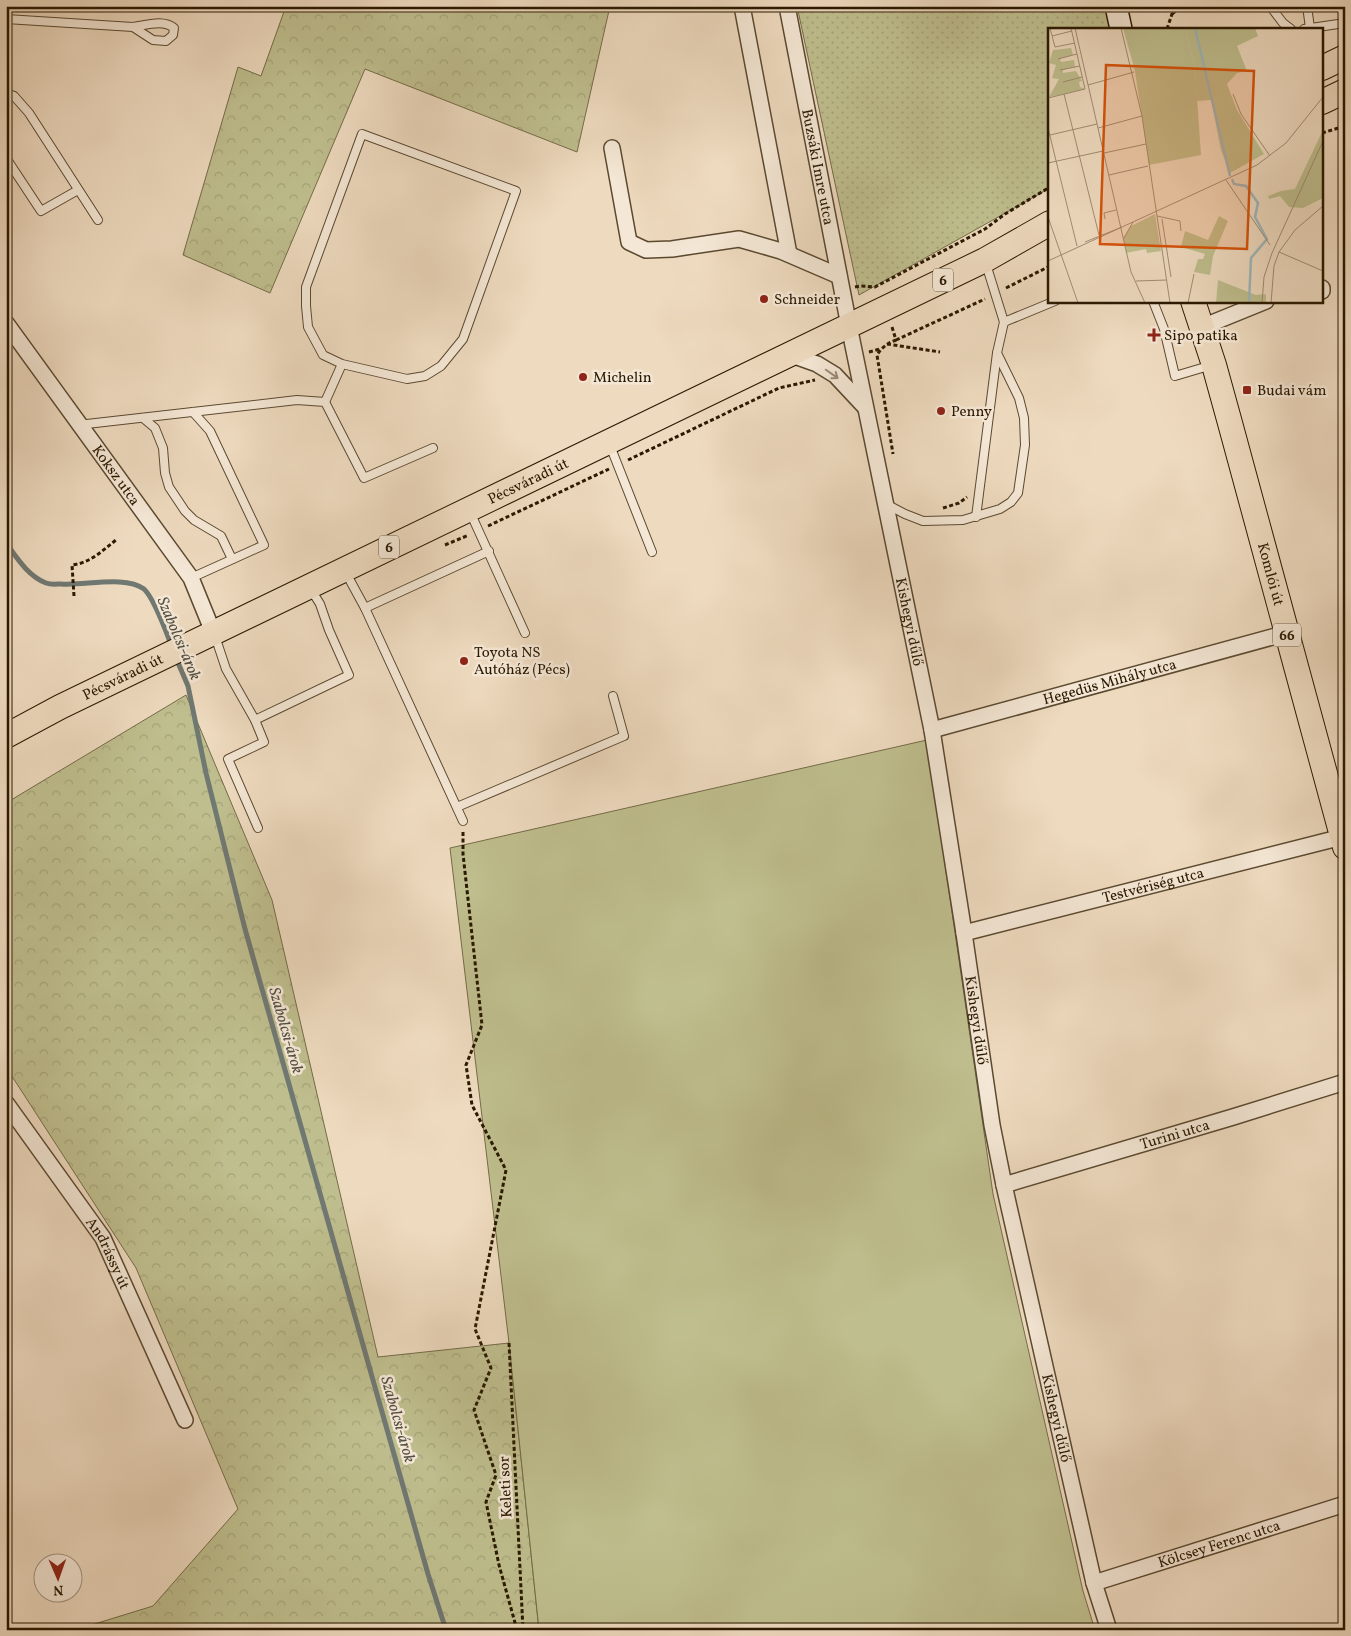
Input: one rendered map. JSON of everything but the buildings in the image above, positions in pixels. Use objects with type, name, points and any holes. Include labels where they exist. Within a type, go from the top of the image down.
[{"type":"main road","points":[[1116,6],[1121,28]]},
{"type":"main road","points":[[1324,67],[1345,57]]},
{"type":"main road","points":[[1324,101],[1345,91]]},
{"type":"main road","name":"Pécsváradi út","points":[[6,736],[60,706],[848,326],[879,298],[985,260],[1047,224]]},
{"type":"main road","name":"Komlói út","points":[[1193,302],[1214,365],[1343,842]]},
{"type":"street","points":[[742,6],[789,254]]},
{"type":"street","name":"Buzsáki Imre utca","points":[[787,6],[848,326]]},
{"type":"street","points":[[612,148],[629,242],[646,250],[672,249],[739,239],[789,254],[839,276]]},
{"type":"street","points":[[1202,327],[1264,302]]},
{"type":"street","name":"Koksz utca","points":[[6,324],[191,578],[213,632]]},
{"type":"street","name":"Kishegyi dűlő","points":[[848,326],[932,730],[992,1125],[1004,1185],[1094,1583],[1109,1630]]},
{"type":"street","points":[[789,354],[817,364],[831,373],[865,407]]},
{"type":"street","name":"Hegedüs Mihály utca","points":[[932,730],[1287,633]]},
{"type":"street","name":"Testvériség utca","points":[[964,933],[1343,842]]},
{"type":"street","name":"Turini utca","points":[[1004,1185],[1233,1118],[1345,1082]]},
{"type":"street","name":"Andrássy út","points":[[6,1102],[103,1238],[185,1420]]},
{"type":"street","name":"Kölcsey Ferenc utca","points":[[1094,1583],[1345,1504]]},
{"type":"lane","points":[[1270,6],[1283,23],[1290,28]]},
{"type":"lane","points":[[1307,6],[1310,28],[1345,23]]},
{"type":"lane","points":[[6,19],[133,27],[150,24],[170,24],[174,28],[173,35],[166,41],[153,40],[133,27]]},
{"type":"lane","points":[[6,93],[14,96],[29,113],[98,220]]},
{"type":"lane","points":[[362,134],[516,191],[463,339],[440,366],[425,376],[407,379],[342,364],[323,354],[308,327],[306,287],[362,134]]},
{"type":"lane","points":[[6,158],[41,211],[78,190]]},
{"type":"lane","points":[[976,517],[997,353],[1004,322],[985,260]]},
{"type":"lane","points":[[1004,322],[1053,302]]},
{"type":"lane","points":[[1153,302],[1164,329],[1175,376],[1214,365]]},
{"type":"lane","points":[[886,504],[904,514],[923,521],[964,520],[1000,509],[1011,502],[1018,493],[1026,445],[1024,418],[1019,398],[997,353]]},
{"type":"lane","points":[[325,402],[342,364]]},
{"type":"lane","points":[[78,425],[297,400],[325,402]]},
{"type":"lane","points":[[325,402],[364,478],[433,448]]},
{"type":"lane","points":[[191,578],[264,545],[210,431],[192,412]]},
{"type":"lane","points":[[143,418],[155,428],[163,448],[165,473],[169,487],[184,512],[221,536],[232,559]]},
{"type":"lane","points":[[608,442],[652,552]]},
{"type":"lane","points":[[469,508],[525,633]]},
{"type":"lane","points":[[365,608],[489,551]]},
{"type":"lane","points":[[344,569],[365,608],[463,821]]},
{"type":"lane","points":[[255,720],[349,675],[320,604],[309,586]]},
{"type":"lane","points":[[213,632],[226,669],[255,720],[264,742],[228,759],[258,828]]},
{"type":"lane","points":[[456,807],[624,736],[613,696]]},
{"type":"path","points":[[1167,28],[1172,14],[1171,6]]},
{"type":"path","points":[[1172,14],[1182,6]]},
{"type":"path","points":[[1324,132],[1345,126]]},
{"type":"path","points":[[879,298],[1005,214],[1048,188]]},
{"type":"path","points":[[893,456],[877,355],[880,349],[886,344],[995,294],[1048,267]]},
{"type":"path","points":[[842,291],[860,286],[879,298],[896,340]]},
{"type":"path","points":[[886,344],[940,352]]},
{"type":"path","points":[[855,356],[880,349]]},
{"type":"path","points":[[445,545],[778,388],[816,380],[825,381],[831,373]]},
{"type":"path","points":[[940,509],[959,503],[980,487]]},
{"type":"path","points":[[74,596],[72,565],[91,560],[116,540]]},
{"type":"path","points":[[463,821],[463,854],[482,1025],[466,1064],[472,1105],[506,1170],[475,1329],[491,1368],[474,1410],[496,1475],[486,1502],[499,1565],[517,1630]]},
{"type":"path","name":"Keleti sor","points":[[509,1344],[523,1630]]},
{"type":"green space","points":[[286,6],[610,6],[577,152],[365,69],[270,293],[183,255],[238,67],[261,76]]},
{"type":"green space","points":[[797,6],[1126,6],[1131,28],[1048,28],[1048,189],[859,295]]},
{"type":"green space","points":[[186,695],[272,900],[378,1357],[509,1343],[539,1630],[75,1630],[153,1606],[238,1509],[136,1268],[6,1067],[6,803]]},
{"type":"green space","points":[[927,740],[993,1194],[1083,1591],[1095,1630],[539,1630],[509,1343],[450,848]]},
{"type":"waterway","name":"Szabolcsi-árok","points":[[6,543],[28,571],[46,583],[115,582],[136,585],[144,589],[156,608],[172,647]]},
{"type":"waterway","name":"Szabolcsi-árok","points":[[176,658],[188,686],[206,773],[245,929],[428,1574],[446,1630]]},
{"type":"place","name":"Schneider","points":[[764,299]]},
{"type":"place","name":"Sipo patika","points":[[1154,335]]},
{"type":"place","name":"Michelin","points":[[583,377]]},
{"type":"place","name":"Budai vám","points":[[1247,390]]},
{"type":"place","name":"Penny","points":[[941,411]]},
{"type":"place","name":"Toyota NS Autóház (Pécs)","points":[[464,661]]}]
